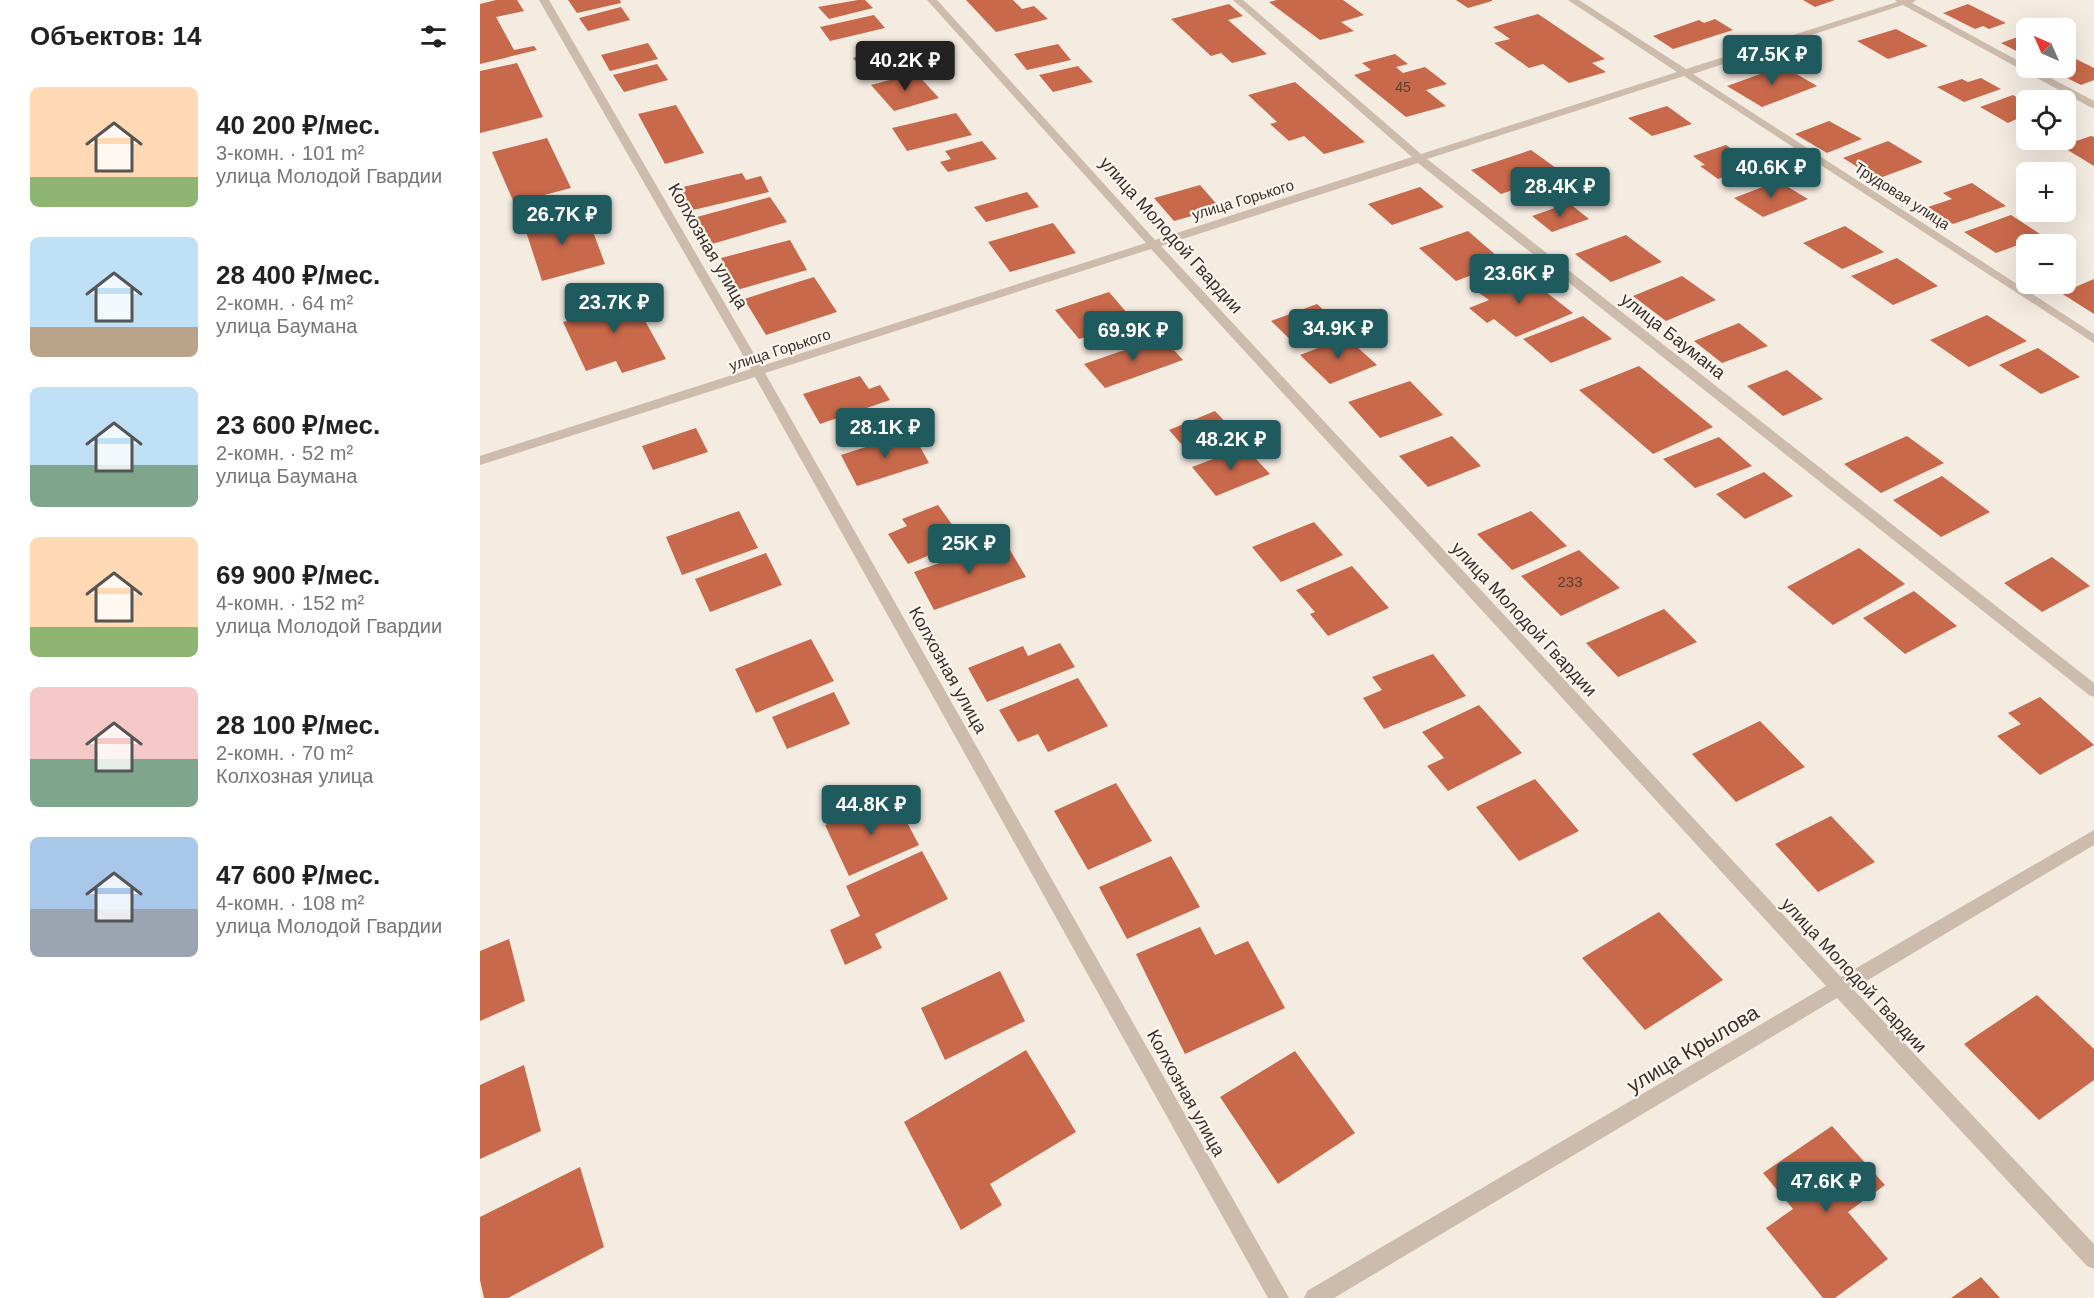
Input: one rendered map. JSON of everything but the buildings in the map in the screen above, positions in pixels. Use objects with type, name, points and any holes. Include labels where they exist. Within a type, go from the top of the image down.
[{"type":"street","name":"Колхозная улица","points":[[544,0],[759,373],[1279,1298]]},
{"type":"street","name":"улица Молодой Гвардии","points":[[932,0],[1152,244],[1839,989],[2094,1259]]},
{"type":"street","name":"улица Баумана","points":[[1238,0],[1420,160],[2094,691]]},
{"type":"street","name":"Трудовая улица","points":[[1574,0],[2094,339]]},
{"type":"street","name":"улица Горького","points":[[480,461],[1420,160],[1905,1]]},
{"type":"street","points":[[1905,1],[2094,105]]},
{"type":"street","name":"улица Крылова","points":[[1314,1298],[2094,837]]}]
